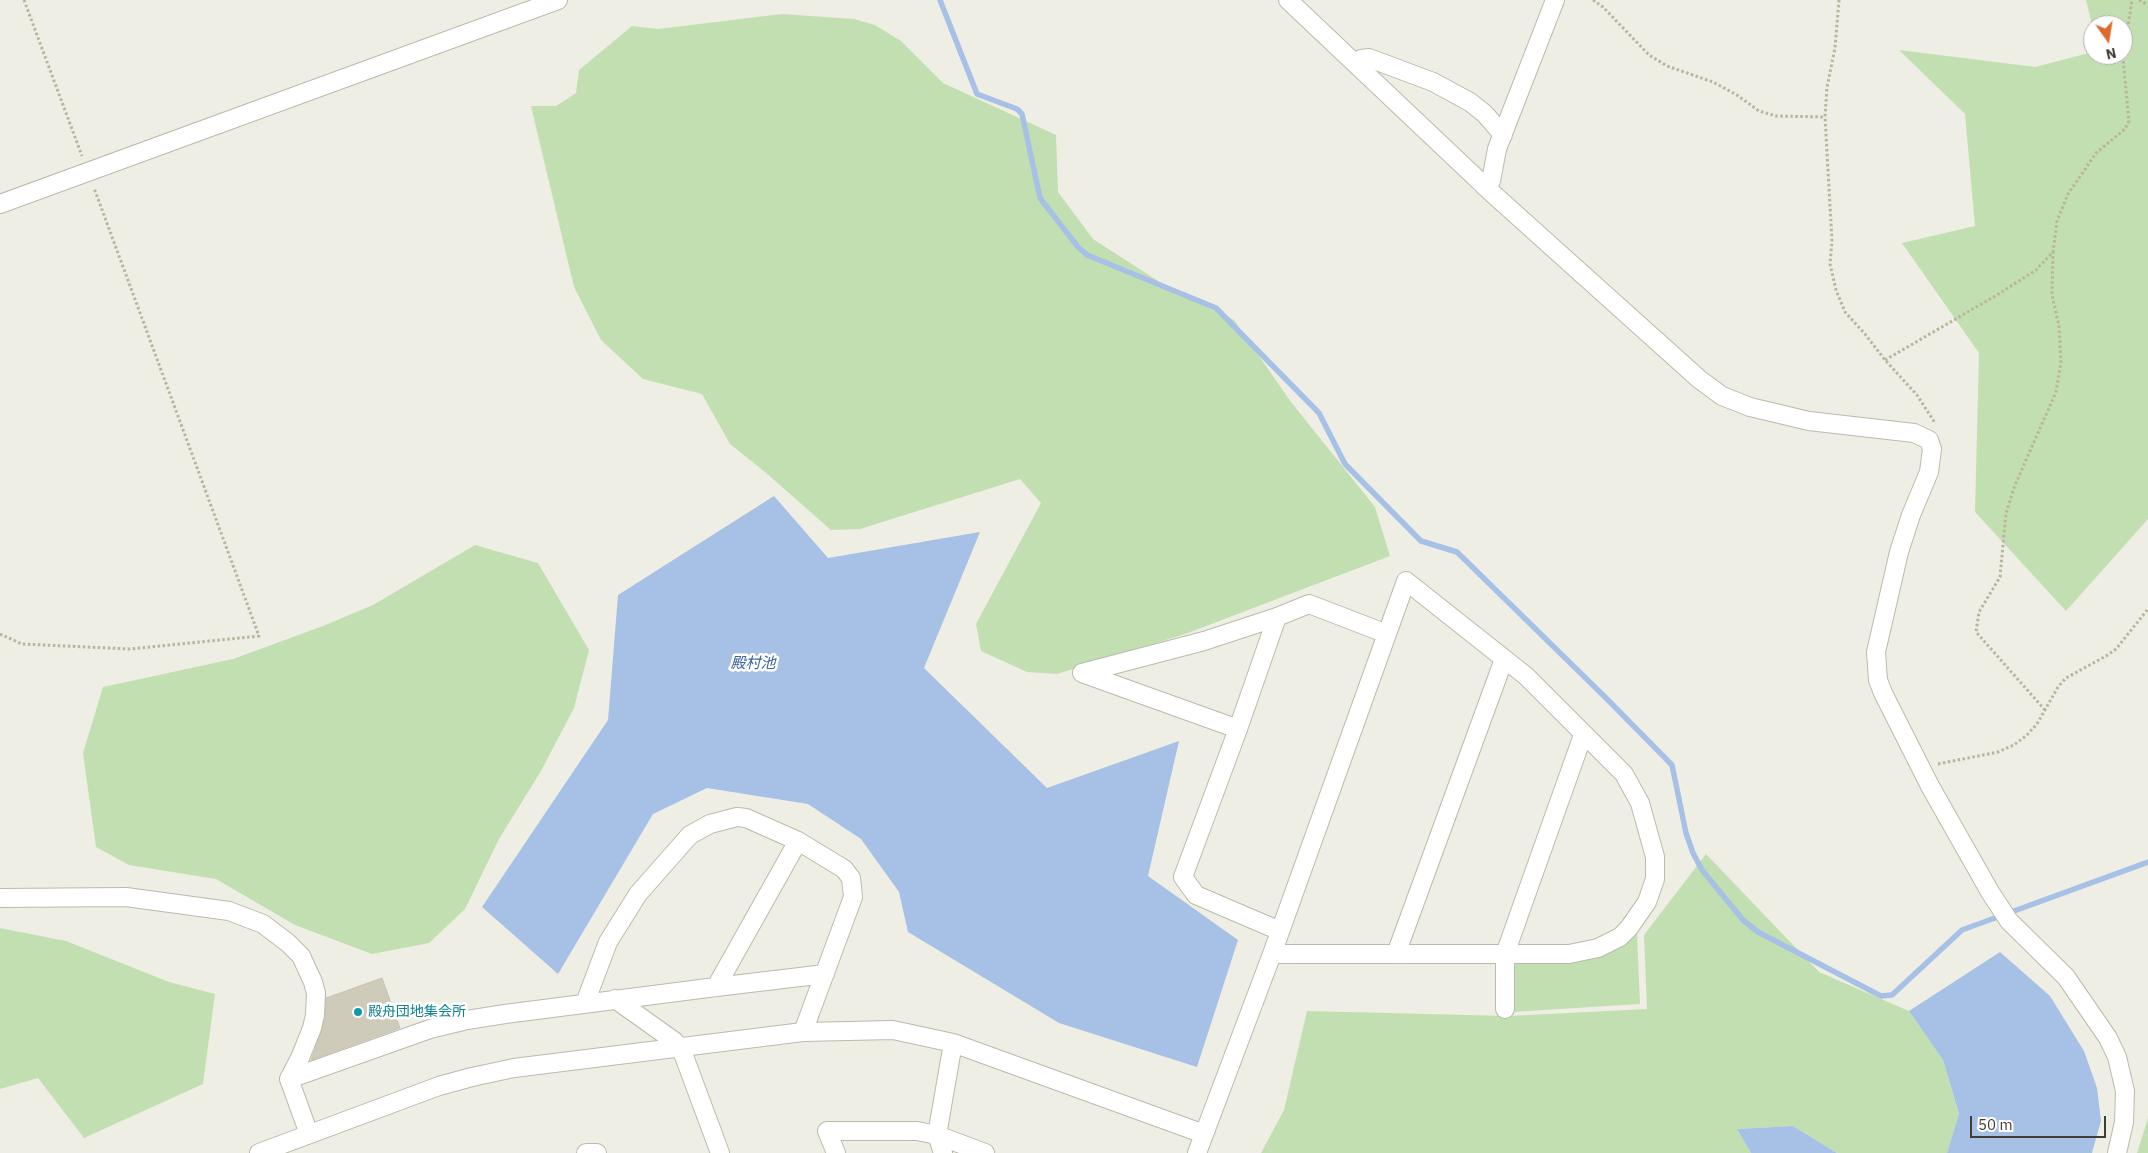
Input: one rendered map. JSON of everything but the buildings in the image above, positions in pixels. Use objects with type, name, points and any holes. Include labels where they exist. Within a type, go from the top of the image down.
[{"type":"street","points":[[0,204],[558,0]]},
{"type":"street","points":[[1288,0],[1486,187],[1692,372],[1722,396],[1750,407],[1809,421],[1914,433],[1929,440],[1932,449],[1929,472],[1911,515],[1899,552],[1876,660],[1878,680],[1920,768],[1963,847],[2009,921],[2066,977],[2108,1038],[2117,1057],[2125,1091],[2124,1122],[2117,1153]]},
{"type":"street","points":[[1486,187],[1491,181],[1497,149],[1555,0]]},
{"type":"street","points":[[1355,63],[1360,59],[1369,58],[1434,82],[1470,102],[1485,114],[1503,135]]},
{"type":"street","points":[[1197,1153],[1272,954],[1406,581],[1526,676],[1624,774],[1640,804],[1656,856],[1655,879],[1647,902],[1620,938],[1598,948],[1569,954],[1272,954]]},
{"type":"street","points":[[1238,728],[1082,673],[1204,641],[1309,604],[1387,634]]},
{"type":"street","points":[[1276,617],[1184,877],[1196,895],[1280,931]]},
{"type":"street","points":[[1396,954],[1504,659]]},
{"type":"street","points":[[1505,1009],[1505,954],[1583,735]]},
{"type":"street","points":[[585,1003],[608,942],[638,894],[690,835],[710,824],[746,818],[798,841],[844,869],[851,878],[853,897],[803,1032]]},
{"type":"street","points":[[716,987],[798,841]]},
{"type":"street","points":[[0,898],[126,897],[229,911],[263,924],[288,943],[301,956],[314,982],[316,993],[315,1015],[312,1028],[289,1079],[309,1134]]},
{"type":"street","points":[[289,1079],[430,1029],[505,1014],[825,974]]},
{"type":"street","points":[[615,1000],[674,1041],[681,1048],[720,1153]]},
{"type":"street","points":[[259,1153],[439,1086],[514,1068],[803,1032],[893,1030],[953,1043],[1204,1134]]},
{"type":"street","points":[[943,1153],[937,1135],[953,1043]]},
{"type":"street","points":[[836,1153],[827,1131],[897,1130],[937,1135],[985,1153]]},
{"type":"street","points":[[586,1153],[597,1153]]},
{"type":"path","points":[[0,634],[22,644],[130,649],[259,636],[24,0]]},
{"type":"path","points":[[1593,0],[1603,7],[1649,55],[1667,66],[1713,82],[1759,111],[1776,116],[1825,117]]},
{"type":"path","points":[[1839,0],[1835,48],[1827,87],[1825,117],[1832,241],[1830,264],[1836,290],[1845,312],[1917,395],[1934,418],[1938,432],[1929,440]]},
{"type":"path","points":[[2045,710],[1976,632],[1979,612],[2000,577],[2006,513],[2015,485],[2056,392],[2061,362],[2059,326],[2052,295],[2052,252],[2057,221],[2068,194],[2096,153],[2125,129],[2129,122],[2123,58],[2132,0]]},
{"type":"path","points":[[2139,0],[2148,5]]},
{"type":"path","points":[[1885,360],[1997,295],[2036,270],[2052,252]]},
{"type":"path","points":[[1920,768],[1998,752],[2014,745],[2027,735],[2045,710],[2058,687],[2066,678],[2106,656],[2116,648],[2148,609]]},
{"type":"green space","points":[[2086,0],[2148,0],[2148,519],[2066,611],[1975,512],[1979,353],[1902,243],[1975,226],[1965,114],[1899,50],[2035,67],[2083,55],[2083,65],[2133,65],[2133,15],[2090,15]]},
{"type":"green space","points":[[782,14],[854,19],[875,25],[901,41],[943,83],[1056,135],[1058,192],[1093,239],[1169,288],[1234,320],[1291,402],[1375,507],[1390,556],[1185,634],[1057,674],[1027,672],[981,651],[976,624],[1041,503],[1020,479],[860,529],[831,530],[730,444],[702,394],[643,379],[601,340],[574,287],[531,106],[556,106],[576,93],[579,70],[632,26],[658,29]]},
{"type":"green space","points":[[475,545],[538,563],[589,650],[574,708],[541,771],[499,839],[465,909],[429,943],[372,954],[295,925],[216,879],[129,865],[96,847],[83,753],[103,687],[233,659],[323,626],[373,605]]},
{"type":"green space","points":[[1706,854],[1819,972],[1909,1011],[1943,1060],[1959,1115],[1947,1153],[1837,1153],[1793,1126],[1737,1129],[1751,1153],[1261,1153],[1284,1110],[1307,1011],[1508,1016],[1647,1009],[1644,935]]},
{"type":"green space","points":[[0,928],[66,941],[169,982],[215,994],[203,1084],[84,1138],[38,1078],[0,1089]]},
{"type":"green space","points":[[1637,934],[1640,1004],[1512,1012],[1512,968],[1516,964],[1571,962],[1604,954],[1623,946]]},
{"type":"green space","points":[[2148,1118],[2148,1153],[2137,1153]]},
{"type":"water","name":"殿村池","points":[[774,496],[828,558],[980,532],[924,668],[1047,788],[1179,741],[1148,876],[1238,940],[1197,1067],[1059,1023],[908,932],[899,892],[861,839],[808,804],[707,788],[653,814],[558,974],[482,907],[608,720],[618,595]]},
{"type":"water","points":[[2000,952],[2050,996],[2084,1051],[2097,1088],[2101,1121],[2092,1153],[1947,1153],[1959,1114],[1943,1060],[1909,1011]]},
{"type":"water","points":[[1793,1126],[1837,1153],[1751,1153],[1737,1129]]},
{"type":"waterway","points":[[940,0],[977,94],[1017,109],[1022,114],[1040,198],[1078,247],[1087,255],[1216,308],[1319,413],[1345,464],[1421,541],[1457,552],[1607,699],[1672,765],[1686,833],[1693,853],[1702,870],[1743,920],[1758,932],[1881,996],[1892,995],[1962,930],[2148,862]]},
{"type":"place","name":"殿舟団地集会所","points":[[358,1012]]}]
